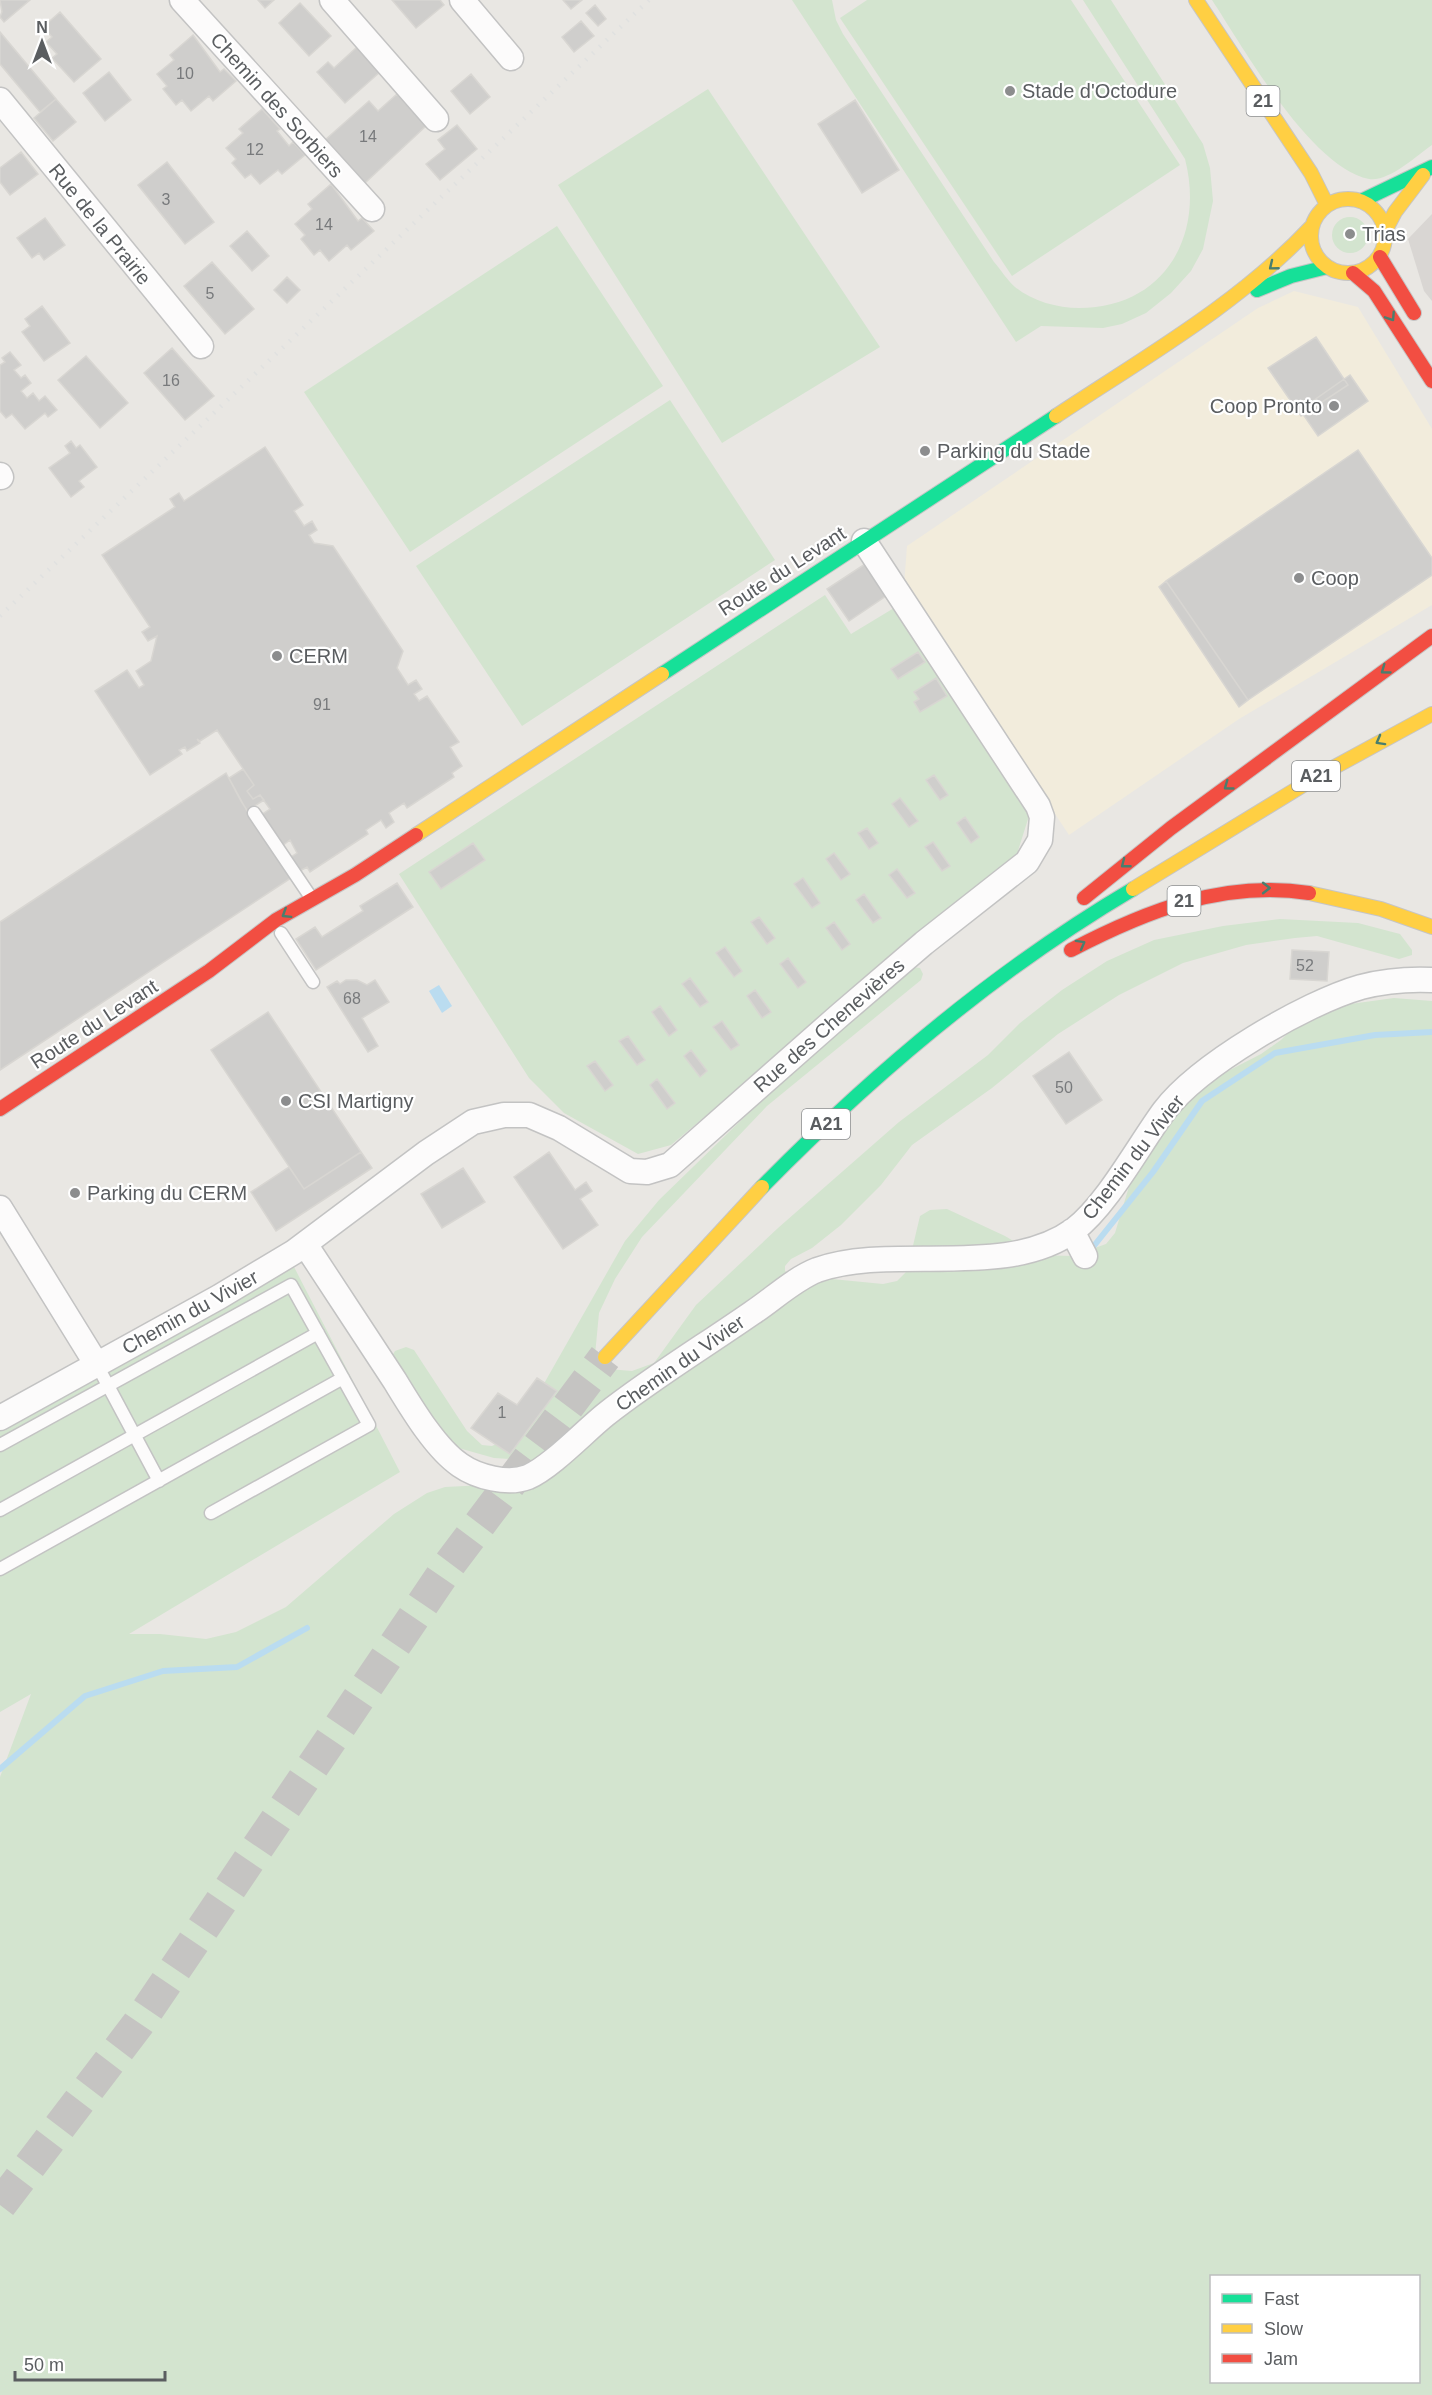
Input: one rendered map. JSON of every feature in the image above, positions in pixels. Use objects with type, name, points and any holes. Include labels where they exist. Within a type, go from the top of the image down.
[{"type":"main road","name":"21","points":[[1196,0],[1311,173],[1327,205]]},
{"type":"main road","points":[[1361,201],[1377,212],[1385,231],[1385,242],[1380,256],[1368,268],[1344,274],[1327,267],[1318,258],[1312,246],[1312,226],[1318,214],[1327,205],[1340,200],[1361,201],[1429,169]]},
{"type":"main road","points":[[1385,231],[1395,212],[1429,169]]},
{"type":"main road","name":"Route du Levant","points":[[0,1109],[209,971],[262,930],[315,902],[1230,301],[1287,254],[1312,226]]},
{"type":"main road","points":[[1380,256],[1420,323]]},
{"type":"main road","name":"Route du Levant","points":[[1230,301],[1291,276],[1327,267]]},
{"type":"main road","points":[[1353,273],[1374,291],[1432,381]]},
{"type":"main road","points":[[1073,907],[1171,828],[1432,636]]},
{"type":"main road","name":"A21","points":[[604,1358],[688,1262],[755,1192],[849,1104],[957,1013],[1060,934],[1299,786],[1432,714]]},
{"type":"main road","name":"A21","points":[[1204,846],[1338,782]]},
{"type":"main road","name":"21","points":[[1056,958],[1096,936],[1150,912],[1206,895],[1239,889],[1264,888],[1326,894],[1376,906],[1432,927]]},
{"type":"main road","name":"Route du Levant","points":[[209,971],[281,933],[315,902]]},
{"type":"main road","points":[[957,1013],[1056,921]]},
{"type":"main road","points":[[957,1013],[1036,969]]},
{"type":"street","name":"Chemin des Sorbiers","points":[[183,0],[372,209]]},
{"type":"street","points":[[332,0],[436,119]]},
{"type":"street","points":[[462,0],[512,58]]},
{"type":"street","name":"Rue de la Prairie","points":[[0,100],[201,346]]},
{"type":"street","name":"Rue des Chenevières","points":[[305,1244],[458,1131],[489,1118],[522,1115],[545,1120],[630,1171],[647,1172],[670,1165],[777,1068],[1033,855],[1040,840],[1042,828],[1038,806],[864,541]]},
{"type":"street","name":"Chemin du Vivier","points":[[0,1418],[103,1375],[219,1297],[305,1244],[411,1407],[450,1457],[474,1473],[507,1480],[530,1476],[625,1400],[811,1273],[860,1263],[996,1255],[1040,1246],[1072,1231],[1087,1218],[1167,1107],[1202,1075],[1283,1023],[1334,997],[1379,983],[1432,980]]},
{"type":"street","points":[[0,1208],[103,1375]]},
{"type":"street","points":[[1072,1231],[1085,1256]]},
{"type":"lane","points":[[254,813],[315,902]]},
{"type":"lane","points":[[281,933],[313,982]]},
{"type":"lane","points":[[0,1445],[103,1375],[291,1285],[369,1425],[211,1513]]},
{"type":"lane","points":[[0,1510],[318,1334]]},
{"type":"lane","points":[[103,1375],[159,1481]]},
{"type":"lane","points":[[0,1569],[343,1378]]},
{"type":"shaded area","points":[[1432,214],[1432,301],[1424,291],[1408,239]]},
{"type":"shaded area","points":[[1294,291],[1358,307],[1432,429],[1432,605],[1239,719],[1069,835],[904,586],[907,546],[1258,308]]},
{"type":"green space","points":[[792,0],[832,0],[836,20],[843,34],[994,262],[1012,284],[1022,292],[1045,303],[1079,308],[1109,305],[1134,296],[1155,281],[1171,262],[1183,240],[1189,215],[1190,188],[1185,159],[1083,0],[1111,0],[1203,144],[1210,168],[1213,201],[1203,249],[1191,271],[1171,293],[1146,313],[1122,324],[1103,328],[1041,326],[1016,342]]},
{"type":"green space","name":"Stade d'Octodure","points":[[867,0],[1071,0],[1180,165],[1012,276],[840,18]]},
{"type":"green space","points":[[1212,0],[1432,0],[1432,145],[1394,172],[1377,179],[1369,179],[1347,170],[1324,153],[1280,103]]},
{"type":"green space","points":[[708,89],[880,347],[722,443],[558,185]]},
{"type":"green space","points":[[1350,217],[1363,222],[1368,235],[1363,248],[1350,253],[1337,248],[1332,235],[1337,222]]},
{"type":"green space","points":[[557,226],[663,386],[410,552],[304,392]]},
{"type":"green space","points":[[670,400],[775,560],[522,726],[416,566]]},
{"type":"green space","points":[[825,595],[851,634],[894,608],[1029,816],[1016,857],[671,1145],[638,1154],[564,1113],[529,1078],[399,874]]},
{"type":"green space","points":[[1280,919],[1358,923],[1400,934],[1412,950],[1412,955],[1399,959],[1317,936],[1295,938],[1246,945],[1183,963],[1119,995],[1058,1034],[992,1088],[912,1145],[881,1185],[841,1225],[812,1248],[791,1259],[785,1266],[785,1271],[791,1275],[883,1284],[897,1281],[907,1271],[920,1216],[930,1210],[947,1209],[1005,1236],[1037,1255],[1072,1256],[1106,1244],[1115,1233],[1131,1180],[1146,1146],[1194,1093],[1226,1072],[1261,1054],[1281,1040],[1298,1023],[1336,1006],[1394,998],[1432,1001],[1432,2395],[0,2395],[0,1777],[31,1694],[0,1712],[0,1430],[293,1265],[400,1472],[129,1634],[160,1634],[206,1639],[236,1632],[286,1607],[394,1514],[427,1493],[445,1487],[485,1485],[539,1461],[494,1458],[455,1447],[440,1438],[391,1358],[395,1351],[406,1347],[414,1350],[467,1431],[482,1445],[492,1446],[508,1438],[525,1417],[625,1241],[659,1200],[802,1061],[912,967],[920,968],[923,974],[921,980],[767,1106],[642,1237],[615,1279],[599,1313],[595,1355],[608,1369],[632,1371],[654,1363],[696,1305],[778,1228],[899,1122],[988,1055],[1020,1023],[1062,990],[1107,961],[1154,940],[1223,926]]},
{"type":"water","points":[[439,985],[452,1006],[442,1013],[429,991]]},
{"type":"building","points":[[0,0],[30,0],[4,22],[0,17],[2,12]]},
{"type":"building","points":[[258,0],[274,0],[265,8]]},
{"type":"building","points":[[392,0],[440,0],[444,5],[416,28]]},
{"type":"building","points":[[563,0],[582,0],[571,9]]},
{"type":"building","points":[[300,3],[331,36],[309,56],[279,23]]},
{"type":"building","points":[[595,5],[606,19],[598,26],[586,13]]},
{"type":"building","points":[[60,12],[101,59],[74,82],[52,58],[57,54],[46,42],[52,37],[43,27]]},
{"type":"building","points":[[581,21],[594,36],[574,52],[562,37]]},
{"type":"building","points":[[0,32],[56,99],[40,112],[0,64]]},
{"type":"building","points":[[193,35],[220,72],[224,69],[236,81],[213,101],[209,96],[191,111],[182,100],[176,105],[163,89],[167,86],[157,74],[174,60],[170,55]]},
{"type":"building","points":[[357,47],[380,72],[345,103],[317,72],[328,62],[334,68]]},
{"type":"building","points":[[109,72],[131,100],[105,121],[83,93]]},
{"type":"building","points":[[471,74],[490,97],[470,114],[451,91]]},
{"type":"building","points":[[397,94],[426,126],[365,183],[325,140],[369,101],[378,111]]},
{"type":"building","points":[[56,99],[76,122],[53,141],[34,118]]},
{"type":"building","points":[[855,100],[899,170],[862,193],[818,124]]},
{"type":"building","points":[[262,109],[280,129],[277,131],[289,146],[293,142],[305,155],[282,174],[278,170],[260,184],[251,174],[245,178],[232,163],[236,159],[226,148],[243,133],[239,129]]},
{"type":"building","points":[[457,125],[477,149],[440,180],[426,164],[445,149],[438,140]]},
{"type":"building","points":[[21,152],[38,174],[10,195],[0,182],[0,168]]},
{"type":"building","points":[[167,162],[214,222],[185,244],[138,185]]},
{"type":"building","points":[[331,184],[358,221],[362,218],[374,231],[351,250],[347,245],[329,261],[320,250],[314,255],[301,239],[305,235],[295,224],[312,209],[308,204]]},
{"type":"building","points":[[45,218],[65,245],[44,260],[39,253],[32,258],[17,238]]},
{"type":"building","points":[[247,231],[269,256],[252,271],[230,246]]},
{"type":"building","points":[[212,262],[254,309],[225,334],[184,286]]},
{"type":"building","points":[[287,277],[300,290],[287,303],[274,290]]},
{"type":"building","points":[[42,306],[70,343],[44,361],[22,332],[30,326],[25,319]]},
{"type":"building","name":"Coop Pronto","points":[[1316,337],[1348,385],[1301,416],[1268,368]]},
{"type":"building","points":[[172,348],[214,396],[185,420],[144,373]]},
{"type":"building","points":[[10,352],[21,365],[14,370],[21,378],[25,375],[31,383],[21,391],[27,398],[33,393],[39,401],[45,396],[57,410],[48,417],[45,413],[25,429],[12,414],[6,418],[0,411],[0,365],[5,362],[2,358]]},
{"type":"building","points":[[86,356],[128,403],[100,428],[58,380]]},
{"type":"building","name":"Coop Pronto","points":[[1350,375],[1368,401],[1318,436],[1300,410]]},
{"type":"building","points":[[71,441],[76,448],[80,445],[97,467],[79,481],[84,487],[71,497],[49,468],[70,453],[65,446]]},
{"type":"building","name":"CERM","points":[[265,447],[303,505],[294,511],[304,526],[312,521],[317,530],[309,535],[314,543],[333,546],[403,651],[397,668],[408,685],[416,680],[422,689],[414,694],[419,701],[427,696],[459,742],[450,747],[462,766],[452,773],[454,777],[407,808],[404,803],[389,813],[394,822],[386,828],[381,820],[366,830],[368,834],[310,872],[307,867],[300,871],[291,857],[297,853],[290,840],[282,846],[261,815],[270,809],[260,795],[253,799],[247,791],[254,785],[217,730],[200,741],[197,739],[200,743],[187,751],[185,747],[179,750],[182,754],[150,775],[95,691],[127,670],[139,688],[144,685],[136,671],[151,661],[157,636],[148,641],[142,632],[150,627],[102,555],[175,507],[170,499],[179,493],[184,501]]},
{"type":"building","name":"Coop","points":[[1358,450],[1432,558],[1432,575],[1248,700],[1166,581]]},
{"type":"building","points":[[865,564],[886,596],[849,621],[827,589]]},
{"type":"building","points":[[1166,581],[1248,700],[1239,707],[1159,587]]},
{"type":"building","points":[[918,652],[925,662],[898,679],[891,669]]},
{"type":"building","points":[[936,678],[947,696],[920,712],[914,702],[919,699],[914,692]]},
{"type":"building","points":[[243,769],[254,785],[247,791],[253,799],[260,795],[264,800],[247,811],[229,778]]},
{"type":"building","points":[[226,773],[241,801],[291,878],[0,1070],[0,922]]},
{"type":"building","points":[[934,775],[948,795],[940,800],[926,780]]},
{"type":"building","points":[[900,798],[918,821],[909,827],[892,804]]},
{"type":"building","points":[[965,817],[979,837],[971,843],[957,823]]},
{"type":"building","points":[[867,828],[878,843],[869,849],[858,833]]},
{"type":"building","points":[[933,842],[950,866],[942,871],[925,847]]},
{"type":"building","points":[[473,843],[485,860],[441,889],[429,872]]},
{"type":"building","points":[[834,853],[850,874],[841,880],[826,859]]},
{"type":"building","points":[[897,869],[915,893],[907,898],[889,875]]},
{"type":"building","points":[[803,878],[820,903],[812,908],[794,884]]},
{"type":"building","points":[[397,883],[413,907],[316,970],[296,939],[315,927],[322,937],[363,911],[360,906]]},
{"type":"building","points":[[864,894],[881,918],[873,923],[856,900]]},
{"type":"building","points":[[759,917],[775,938],[767,944],[751,922]]},
{"type":"building","points":[[834,922],[850,944],[842,950],[826,928]]},
{"type":"building","points":[[725,947],[742,971],[734,977],[716,953]]},
{"type":"building","points":[[1292,950],[1329,952],[1327,981],[1290,979]]},
{"type":"building","points":[[788,958],[806,982],[798,988],[780,964]]},
{"type":"building","points":[[690,978],[708,1002],[700,1007],[682,984]]},
{"type":"building","points":[[346,980],[357,980],[367,985],[375,980],[389,1002],[362,1018],[378,1046],[368,1052],[327,987],[337,981],[340,984]]},
{"type":"building","points":[[755,990],[771,1012],[762,1018],[747,996]]},
{"type":"building","points":[[660,1006],[677,1030],[669,1036],[652,1012]]},
{"type":"building","name":"CSI Martigny","points":[[268,1012],[361,1152],[304,1189],[211,1050]]},
{"type":"building","points":[[722,1021],[739,1045],[731,1050],[713,1027]]},
{"type":"building","points":[[628,1036],[645,1060],[637,1065],[619,1041]]},
{"type":"building","points":[[691,1050],[707,1071],[700,1077],[684,1056]]},
{"type":"building","points":[[1069,1052],[1102,1100],[1066,1124],[1033,1076]]},
{"type":"building","points":[[595,1061],[613,1085],[605,1091],[587,1066]]},
{"type":"building","points":[[657,1079],[675,1103],[667,1109],[650,1085]]},
{"type":"building","points":[[361,1152],[372,1168],[276,1231],[251,1192],[289,1167],[304,1189]]},
{"type":"building","points":[[549,1152],[575,1190],[586,1182],[592,1191],[580,1199],[598,1225],[563,1249],[514,1177]]},
{"type":"building","points":[[463,1168],[485,1202],[442,1228],[421,1194]]},
{"type":"building","points":[[537,1378],[557,1391],[510,1454],[471,1428],[498,1393],[517,1405]]},
{"type":"waterway","points":[[1089,1252],[1153,1172],[1202,1101],[1275,1053],[1375,1035],[1432,1032]]},
{"type":"waterway","points":[[0,1769],[85,1696],[163,1671],[237,1667],[307,1628]]},
{"type":"tunnel","points":[[0,2205],[138,2024],[449,1565],[605,1357]]},
{"type":"railway","points":[[0,616],[649,0]]},
{"type":"traffic: fast","points":[[1361,201],[1432,167]]},
{"type":"traffic: fast","points":[[1257,290],[1291,276],[1327,267]]},
{"type":"traffic: fast","points":[[662,674],[1056,416]]},
{"type":"traffic: fast","points":[[762,1187],[848,1104],[938,1026],[1033,954],[1082,920],[1133,889]]},
{"type":"traffic: slow","points":[[1196,0],[1311,173],[1327,205]]},
{"type":"traffic: slow","points":[[1385,231],[1395,212],[1423,175]]},
{"type":"traffic: slow","points":[[1341,199],[1355,199],[1369,205],[1379,215],[1385,229],[1385,236],[1383,250],[1369,267],[1355,273],[1341,273],[1327,267],[1317,257],[1311,243],[1311,229],[1317,215],[1327,205],[1341,199]]},
{"type":"traffic: slow","points":[[1056,416],[1157,351],[1222,305],[1284,254],[1312,226]]},
{"type":"traffic: slow","points":[[416,835],[662,674]]},
{"type":"traffic: slow","points":[[1133,889],[1318,776],[1432,714]]},
{"type":"traffic: slow","points":[[1309,893],[1381,909],[1432,927]]},
{"type":"traffic: slow","points":[[605,1357],[762,1187]]},
{"type":"traffic: jam","points":[[1380,257],[1414,313]]},
{"type":"traffic: jam","points":[[1353,273],[1374,291],[1432,381]]},
{"type":"traffic: jam","points":[[1084,898],[1171,828],[1432,636]]},
{"type":"traffic: jam","points":[[0,1109],[209,971],[276,920],[355,875],[416,835]]},
{"type":"traffic: jam","points":[[1071,950],[1128,923],[1186,902],[1246,891],[1277,890],[1309,893]]},
{"type":"place","name":"Stade d'Octodure","points":[[1010,91]]},
{"type":"place","name":"Trias","points":[[1350,234]]},
{"type":"place","name":"Coop Pronto","points":[[1334,406]]},
{"type":"place","name":"Parking du Stade","points":[[925,451]]},
{"type":"place","name":"Coop","points":[[1299,578]]},
{"type":"place","name":"CERM","points":[[277,656]]},
{"type":"place","name":"CSI Martigny","points":[[286,1101]]},
{"type":"place","name":"Parking du CERM","points":[[75,1193]]}]
